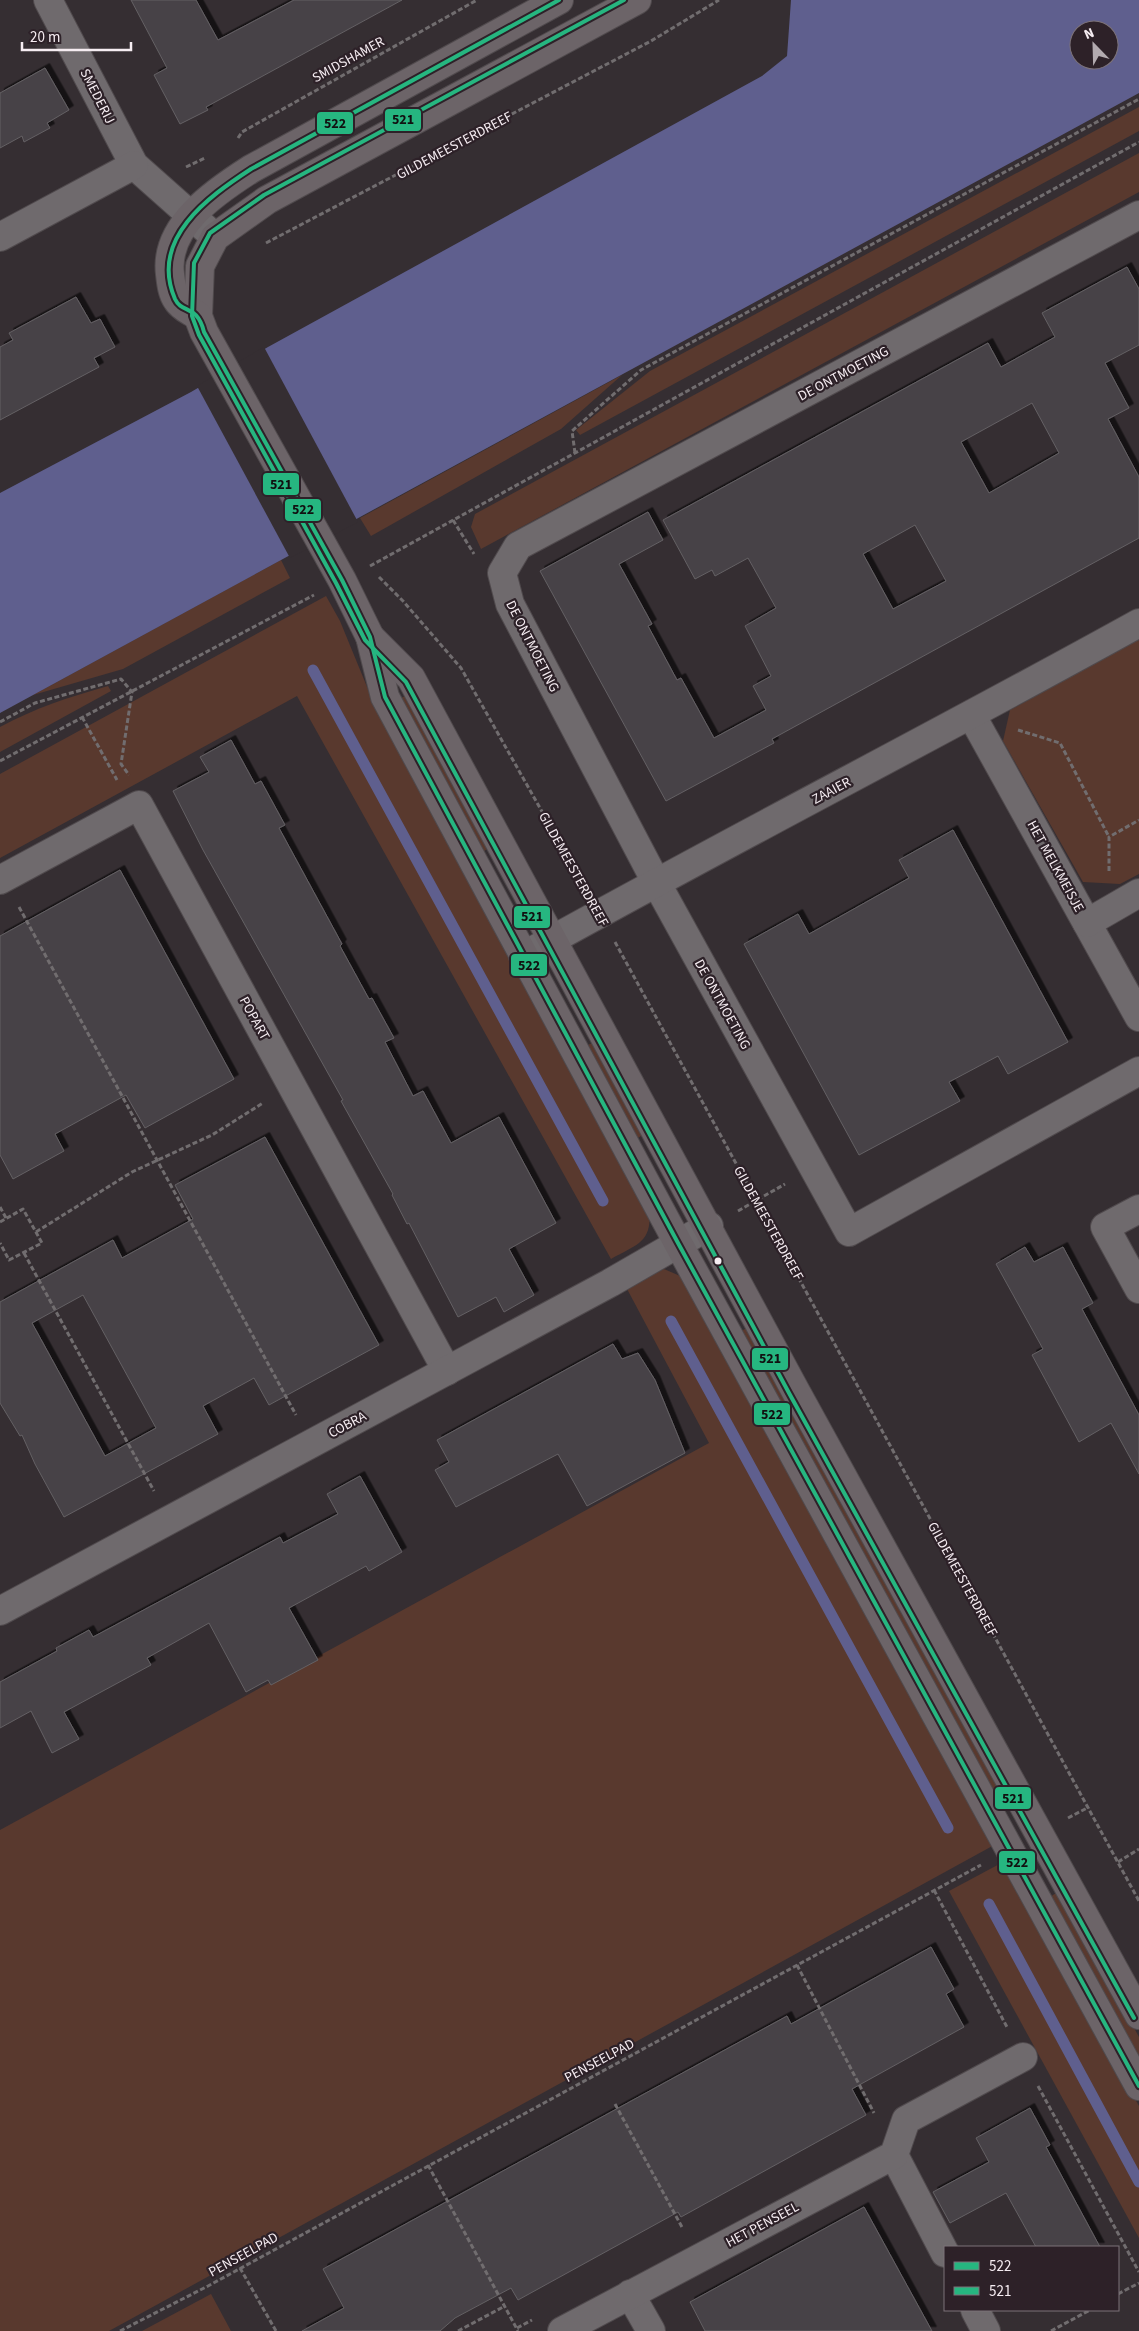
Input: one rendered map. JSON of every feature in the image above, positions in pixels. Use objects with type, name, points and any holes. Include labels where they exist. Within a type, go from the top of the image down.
[{"type":"street","name":"SMEDERIJ","points":[[48,0],[134,165],[215,237]]},
{"type":"street","points":[[559,0],[251,169],[221,188],[191,216],[177,238],[168,261],[171,284],[177,302],[201,324],[328,556],[370,637],[385,697],[678,1243],[1139,2086]]},
{"type":"street","points":[[201,324],[200,266],[215,237],[268,200],[637,0]]},
{"type":"street","points":[[0,238],[134,165]]},
{"type":"street","name":"DE ONTMOETING","points":[[1139,215],[518,546],[502,573],[510,604],[656,882],[849,1232],[1139,1071]]},
{"type":"street","name":"ZAAIER","points":[[523,956],[656,882],[972,716],[1139,623]]},
{"type":"street","points":[[370,637],[411,678],[709,1226],[795,1390],[1139,2015]]},
{"type":"street","name":"HET MELKMEISJE","points":[[972,716],[1098,916],[1139,1017]]},
{"type":"street","points":[[2,879],[135,806]]},
{"type":"street","name":"POPART","points":[[135,806],[292,1087],[447,1371]]},
{"type":"street","points":[[1098,916],[1139,893]]},
{"type":"street","points":[[1139,1209],[1105,1227],[1139,1289]]},
{"type":"street","name":"COBRA","points":[[0,1611],[610,1283],[709,1226]]},
{"type":"street","points":[[944,2251],[894,2154],[906,2120],[1023,2057]]},
{"type":"street","name":"HET PENSEEL","points":[[562,2331],[894,2154]]},
{"type":"street","points":[[630,2294],[651,2331]]},
{"type":"street","points":[[976,2311],[986,2331]]},
{"type":"path","name":"SMIDSHAMER","points":[[235,143],[242,132],[476,0]]},
{"type":"path","name":"GILDEMEESTERDREEF","points":[[259,247],[651,41],[719,0]]},
{"type":"path","points":[[1139,99],[641,370],[572,431],[575,453],[1139,142]]},
{"type":"path","name":"GILDEMEESTERDREEF","points":[[369,567],[403,601],[461,668],[600,914],[1139,1901]]},
{"type":"path","points":[[0,722],[35,703],[121,679],[132,692],[121,764],[135,785],[135,806]]},
{"type":"path","points":[[0,760],[132,692]]},
{"type":"path","points":[[972,716],[1060,743],[1109,837],[1098,916]]},
{"type":"path","points":[[82,717],[135,806]]},
{"type":"path","points":[[1109,837],[1139,820]]},
{"type":"path","points":[[2,879],[312,1443]]},
{"type":"path","points":[[36,1232],[132,1172],[158,1162],[212,1135],[292,1087]]},
{"type":"path","points":[[0,1207],[6,1218]]},
{"type":"path","points":[[0,1222],[23,1209],[42,1243],[10,1260],[0,1243]]},
{"type":"path","points":[[24,1253],[169,1519]]},
{"type":"path","points":[[1040,1833],[1089,1808]]},
{"type":"path","name":"PENSEELPAD","points":[[120,2331],[240,2268],[1009,1849]]},
{"type":"path","points":[[1118,1862],[1139,1849]]},
{"type":"path","points":[[934,1890],[1139,2272]]},
{"type":"path","points":[[797,1966],[878,2120]]},
{"type":"path","points":[[615,2104],[687,2235]]},
{"type":"path","points":[[428,2165],[518,2331]]},
{"type":"path","points":[[240,2268],[276,2331]]},
{"type":"path","points":[[1119,2293],[1139,2283]]},
{"type":"path","points":[[458,2331],[504,2306]]},
{"type":"path","points":[[1051,2331],[1088,2311]]},
{"type":"shaded area","points":[[1139,107],[1139,131],[580,435],[576,430],[650,371]]},
{"type":"shaded area","points":[[1139,153],[1139,192],[481,549],[471,527],[475,514]]},
{"type":"shaded area","points":[[622,375],[561,429],[371,536],[360,518]]},
{"type":"shaded area","points":[[281,560],[290,578],[123,669],[33,695]]},
{"type":"shaded area","points":[[326,596],[340,621],[379,716],[649,1208],[650,1220],[646,1236],[636,1246],[611,1259],[297,696],[0,858],[0,774]]},
{"type":"shaded area","points":[[1139,639],[1139,874],[1120,884],[1083,882],[1003,741],[1010,710]]},
{"type":"shaded area","points":[[108,686],[111,691],[0,752],[0,727],[52,704]]},
{"type":"shaded area","points":[[407,695],[490,847],[481,853],[397,700]]},
{"type":"shaded area","points":[[596,1041],[646,1133],[636,1139],[586,1046]]},
{"type":"shaded area","points":[[664,1269],[687,1279],[996,1844],[109,2331],[0,2331],[0,1830],[709,1443],[626,1287]]},
{"type":"shaded area","points":[[751,1326],[1004,1789],[995,1795],[741,1331]]},
{"type":"shaded area","points":[[1005,1861],[1139,2106],[1139,2238],[949,1891]]},
{"type":"shaded area","points":[[1059,1891],[1139,2037],[1139,2059],[1050,1897]]},
{"type":"shaded area","points":[[211,2294],[231,2331],[142,2331]]},
{"type":"water","points":[[791,0],[1139,0],[1139,93],[0,713],[0,493],[191,392],[268,347],[762,76],[787,56]]},
{"type":"pier","points":[[264,347],[358,522],[290,558],[197,386]]},
{"type":"building","points":[[131,0],[196,0],[218,40],[294,0],[402,0],[206,107],[208,110],[180,124],[154,75],[167,68]]},
{"type":"building","points":[[45,68],[69,110],[47,123],[50,128],[24,142],[22,136],[0,148],[0,93]]},
{"type":"building","points":[[1127,267],[1139,289],[1139,345],[1105,363],[1129,408],[1108,419],[1139,477],[1139,538],[772,739],[774,743],[666,801],[540,571],[648,512],[663,540],[619,564],[652,624],[648,626],[677,680],[681,678],[714,738],[766,710],[753,686],[771,676],[745,626],[776,608],[748,558],[715,576],[712,570],[695,579],[663,520],[988,343],[1001,367],[1055,337],[1042,313]],"holes":[[[1032,403],[1059,453],[989,493],[961,442]],[[915,525],[946,581],[893,609],[863,554]]]},
{"type":"building","points":[[76,297],[91,323],[100,319],[115,347],[94,358],[99,367],[0,420],[0,347],[13,340],[9,333]]},
{"type":"building","points":[[231,740],[255,784],[261,781],[285,825],[279,828],[342,944],[340,946],[369,999],[372,998],[394,1038],[385,1042],[413,1096],[423,1091],[451,1143],[499,1117],[556,1223],[509,1249],[534,1295],[504,1312],[496,1297],[458,1317],[409,1223],[407,1224],[393,1194],[341,1101],[343,1100],[203,850],[173,791],[209,772],[200,757]]},
{"type":"building","points":[[953,830],[1068,1042],[1008,1074],[998,1056],[949,1082],[960,1101],[859,1155],[744,944],[798,914],[809,934],[909,878],[899,860]]},
{"type":"building","points":[[120,870],[234,1079],[145,1128],[126,1095],[55,1134],[64,1151],[13,1179],[0,1155],[0,936]]},
{"type":"building","points":[[265,1137],[379,1345],[269,1405],[254,1378],[203,1406],[218,1434],[64,1517],[35,1464],[22,1435],[20,1436],[0,1403],[0,1302],[113,1240],[122,1258],[193,1219],[175,1185]],"holes":[[[83,1295],[156,1428],[105,1456],[32,1323]]]},
{"type":"building","points":[[1025,1247],[1034,1262],[1063,1247],[1093,1303],[1082,1309],[1139,1415],[1139,1474],[1111,1423],[1079,1442],[1032,1355],[1043,1349],[996,1264]]},
{"type":"building","points":[[613,1344],[622,1359],[638,1353],[655,1380],[685,1453],[587,1506],[558,1454],[456,1507],[435,1470],[449,1462],[437,1440]]},
{"type":"building","points":[[360,1476],[402,1552],[369,1571],[366,1566],[289,1608],[318,1660],[271,1685],[268,1680],[246,1692],[209,1623],[147,1658],[151,1665],[64,1712],[79,1739],[52,1753],[31,1711],[0,1728],[0,1682],[57,1651],[56,1648],[89,1630],[93,1637],[280,1537],[283,1543],[338,1514],[327,1494]]},
{"type":"building","points":[[931,1947],[954,1989],[946,1994],[964,2027],[852,2089],[866,2115],[681,2217],[678,2212],[518,2300],[511,2288],[455,2318],[440,2331],[302,2331],[344,2308],[323,2269],[787,2016],[791,2024]]},
{"type":"building","points":[[1030,2108],[1050,2145],[1046,2147],[1099,2246],[1035,2246],[1006,2193],[950,2223],[933,2192],[989,2162],[976,2138]]},
{"type":"building","points":[[864,2207],[932,2331],[705,2331],[690,2302]]},
{"type":"waterway","points":[[313,670],[603,1201]]},
{"type":"waterway","points":[[671,1321],[948,1828]]},
{"type":"waterway","points":[[989,1904],[1139,2182]]},
{"type":"transit line","name":"522","points":[[559,0],[251,169],[217,193],[187,222],[176,239],[170,257],[169,277],[175,299],[178,304],[198,317],[204,332],[342,580],[370,637],[385,697],[678,1243],[1139,2086]]},
{"type":"transit line","name":"521","points":[[624,0],[264,195],[210,233],[194,263],[192,316],[199,335],[336,583],[365,640],[406,682],[789,1393],[1134,2018]]}]
